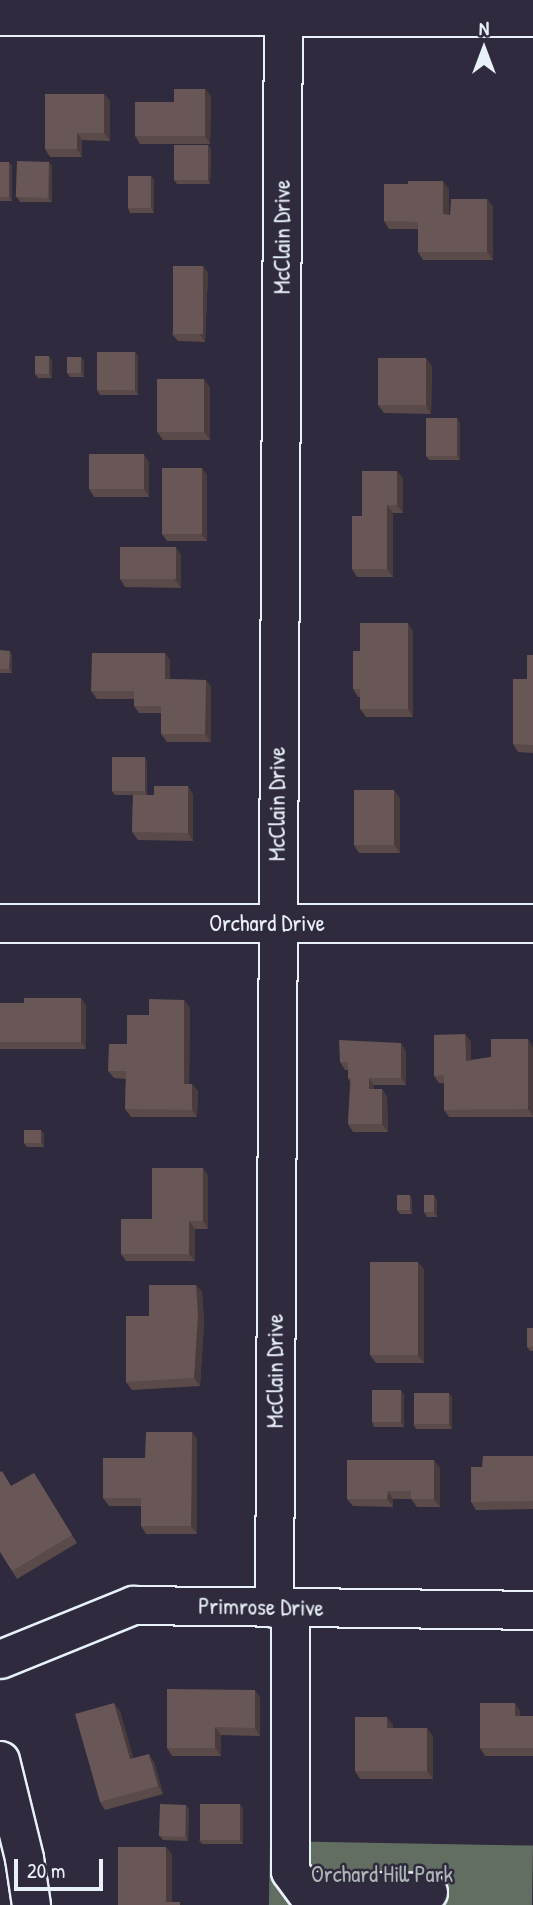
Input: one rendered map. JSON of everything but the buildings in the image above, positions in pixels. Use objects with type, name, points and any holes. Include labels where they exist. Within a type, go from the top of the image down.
[{"type":"street","points":[[0,16],[283,8],[533,17]]},
{"type":"street","name":"McClain Drive","points":[[283,8],[276,923],[282,1608],[290,1871],[311,1897]]},
{"type":"street","name":"Orchard Drive","points":[[0,923],[533,923]]},
{"type":"street","name":"Primrose Drive","points":[[0,1659],[134,1605],[533,1610]]},
{"type":"street","points":[[0,1760],[19,1834],[31,1905]]},
{"type":"street","points":[[311,1897],[428,1892]]},
{"type":"green space","name":"Orchard Hill Park","points":[[270,1841],[533,1846],[532,1905],[269,1905]]}]
